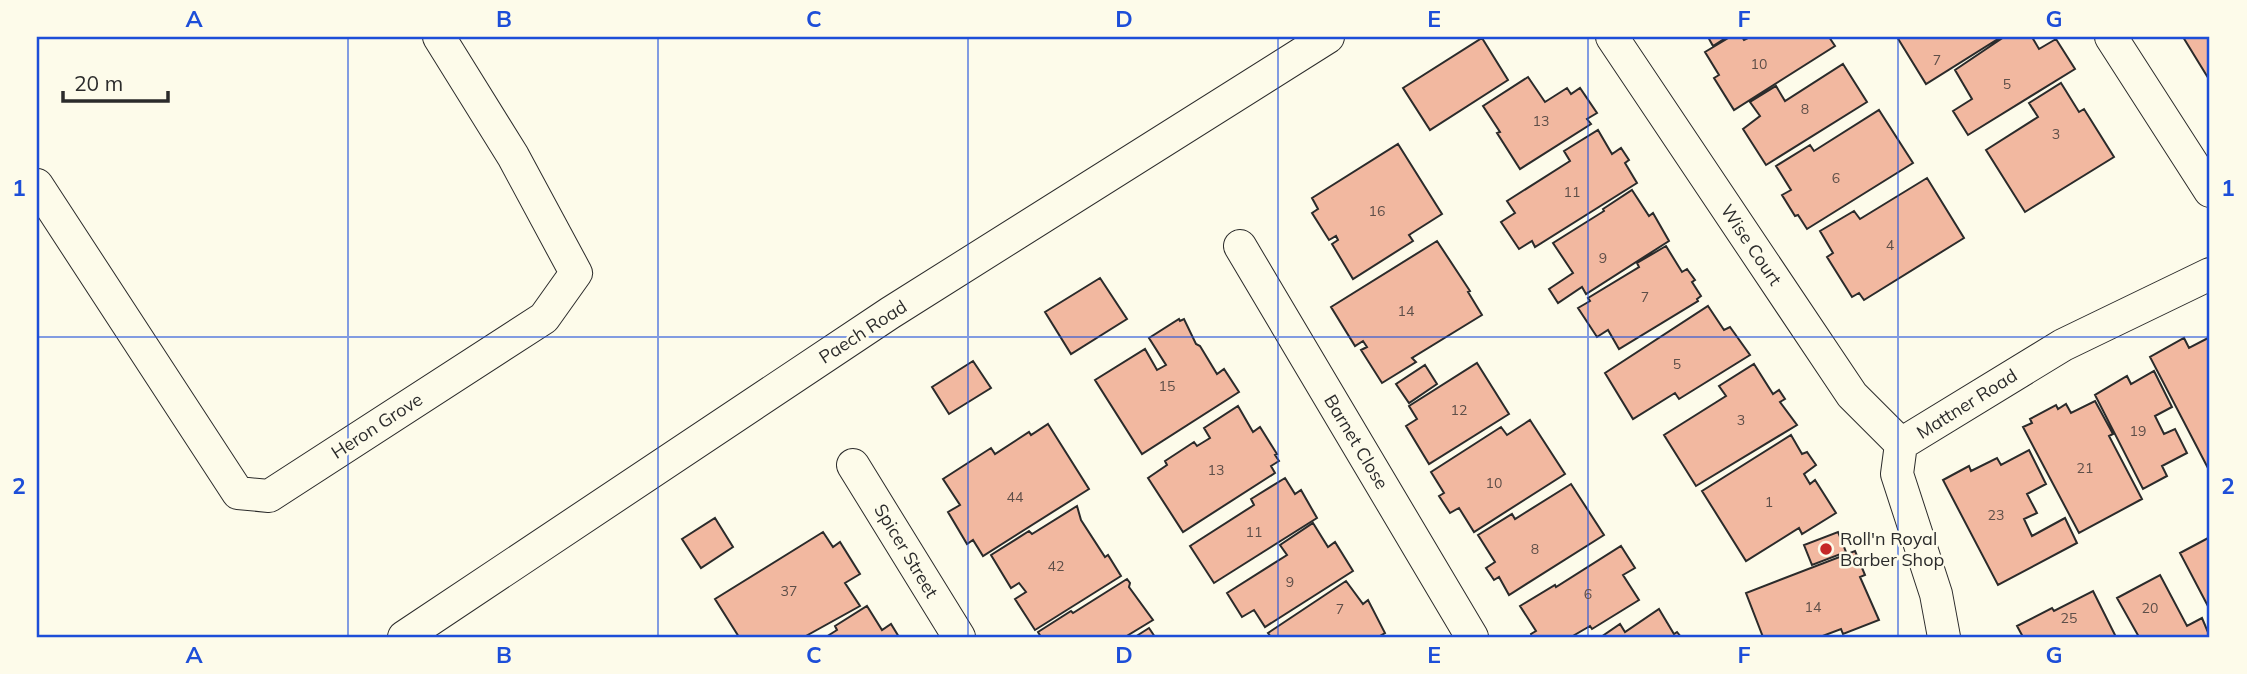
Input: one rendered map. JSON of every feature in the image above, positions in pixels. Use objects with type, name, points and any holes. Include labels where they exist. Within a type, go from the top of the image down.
[{"type":"street","name":"Heron Grove","points":[[37,185],[239,493],[269,496],[544,317],[576,273],[513,156],[439,37]]},
{"type":"street","name":"Paech Road","points":[[404,637],[890,313],[1328,37]]},
{"type":"street","name":"Wise Court","points":[[1612,37],[1852,395],[1901,444]]},
{"type":"street","points":[[2111,37],[2210,191]]},
{"type":"street","name":"Barnet Close","points":[[1240,246],[1472,637]]},
{"type":"street","name":"Mattner Road","points":[[1944,637],[1936,594],[1897,474],[1901,444],[2063,345],[2210,274]]},
{"type":"street","name":"Spicer Street","points":[[853,465],[959,637]]},
{"type":"building","points":[[1708,37],[1727,37],[1713,46]]},
{"type":"building","points":[[1730,37],[1742,37],[1744,40],[1750,37],[1829,37],[1835,46],[1734,110],[1714,78],[1719,75],[1705,52]]},
{"type":"building","points":[[1897,37],[2001,37],[1926,84]]},
{"type":"building","points":[[2004,37],[2032,37],[2039,49],[2056,39],[2075,69],[1968,135],[1953,111],[1972,99],[1955,70]]},
{"type":"building","points":[[2183,37],[2210,37],[2210,81]]},
{"type":"building","points":[[1482,38],[1508,80],[1430,130],[1403,88]]},
{"type":"building","points":[[1843,64],[1867,102],[1766,165],[1743,129],[1760,116],[1750,102],[1776,86],[1785,101]]},
{"type":"building","points":[[1528,77],[1545,102],[1567,88],[1571,94],[1580,88],[1597,113],[1587,119],[1591,124],[1520,169],[1483,106]]},
{"type":"building","points":[[2061,83],[2079,112],[2084,109],[2114,157],[2025,212],[1986,150],[2038,117],[2029,103]]},
{"type":"building","points":[[1879,110],[1913,163],[1807,229],[1782,195],[1791,190],[1776,166],[1810,145],[1814,151]]},
{"type":"building","points":[[1598,130],[1612,154],[1621,148],[1629,160],[1625,163],[1637,183],[1535,247],[1532,241],[1519,249],[1501,222],[1515,213],[1507,201],[1570,161],[1564,151]]},
{"type":"building","points":[[1398,144],[1442,214],[1409,235],[1413,241],[1353,279],[1332,244],[1338,240],[1336,236],[1329,240],[1312,213],[1318,209],[1312,198]]},
{"type":"building","points":[[1927,178],[1964,238],[1864,300],[1859,293],[1852,297],[1827,257],[1833,253],[1820,231],[1854,211],[1860,219]]},
{"type":"building","points":[[1632,190],[1649,216],[1653,213],[1669,241],[1586,294],[1582,287],[1558,303],[1549,289],[1573,273],[1553,243]]},
{"type":"building","points":[[1437,241],[1470,291],[1468,292],[1482,315],[1412,358],[1416,362],[1382,383],[1361,350],[1367,347],[1363,341],[1355,346],[1331,307]]},
{"type":"building","points":[[1666,246],[1682,272],[1687,269],[1695,280],[1692,282],[1701,296],[1698,301],[1619,349],[1608,330],[1597,337],[1578,308],[1590,301],[1588,298],[1639,267],[1637,263]]},
{"type":"building","points":[[1100,278],[1127,319],[1071,354],[1045,312]]},
{"type":"building","points":[[1708,306],[1724,330],[1730,327],[1750,355],[1679,399],[1675,393],[1633,419],[1605,373]]},
{"type":"building","points":[[1179,319],[1184,319],[1196,344],[1200,346],[1217,374],[1224,369],[1239,392],[1142,454],[1095,380],[1145,349],[1157,370],[1166,365],[1149,338]]},
{"type":"building","points":[[2210,337],[2210,472],[2150,357],[2184,338],[2189,348]]},
{"type":"building","points":[[973,361],[991,388],[949,414],[932,387]]},
{"type":"building","points":[[1477,363],[1509,414],[1429,464],[1406,426],[1417,419],[1409,406]]},
{"type":"building","points":[[1754,364],[1773,394],[1779,390],[1785,399],[1780,402],[1797,425],[1696,486],[1664,435],[1726,396],[1719,386]]},
{"type":"building","points":[[1425,365],[1437,384],[1409,403],[1396,384]]},
{"type":"building","points":[[2154,371],[2172,407],[2155,416],[2164,434],[2175,429],[2187,453],[2162,466],[2167,476],[2143,489],[2095,395],[2127,376],[2131,384]]},
{"type":"building","points":[[2095,401],[2113,434],[2109,436],[2142,499],[2079,533],[2023,427],[2032,423],[2030,419],[2056,405],[2058,409],[2066,404],[2071,413]]},
{"type":"building","points":[[1238,406],[1253,432],[1260,427],[1277,454],[1275,455],[1279,461],[1271,466],[1275,473],[1183,532],[1148,478],[1167,465],[1165,461],[1194,442],[1197,446],[1210,438],[1204,428]]},
{"type":"building","points":[[1530,420],[1565,474],[1474,532],[1459,508],[1450,513],[1439,496],[1444,493],[1431,472],[1501,427],[1507,435]]},
{"type":"building","points":[[1048,424],[1089,489],[983,556],[973,540],[967,544],[948,512],[960,505],[943,479],[991,448],[995,454],[1029,432],[1031,435]]},
{"type":"building","points":[[1791,435],[1802,454],[1807,452],[1816,465],[1804,474],[1810,484],[1815,480],[1836,513],[1802,534],[1799,528],[1746,561],[1702,491]]},
{"type":"building","points":[[2029,450],[2046,484],[2027,494],[2037,513],[2024,519],[2032,536],[2065,518],[2077,543],[1998,585],[1943,480],[1969,466],[1971,471],[1997,458],[2001,465]]},
{"type":"building","points":[[1285,478],[1295,494],[1301,490],[1317,518],[1214,583],[1190,546],[1254,505],[1251,499]]},
{"type":"building","points":[[1571,484],[1604,535],[1509,595],[1499,577],[1494,580],[1486,568],[1495,562],[1478,535],[1512,514],[1515,519]]},
{"type":"building","points":[[1077,506],[1081,520],[1121,576],[1035,630],[1015,599],[1026,592],[1019,583],[1011,588],[991,555]]},
{"type":"building","points":[[715,518],[733,547],[701,568],[682,539]]},
{"type":"building","points":[[1313,523],[1328,547],[1335,542],[1353,571],[1265,627],[1254,610],[1242,617],[1227,593],[1287,555],[1280,545]]},
{"type":"building","points":[[823,532],[833,547],[840,542],[860,574],[845,583],[860,606],[804,637],[739,637],[715,599]]},
{"type":"building","points":[[1838,532],[1846,552],[1812,565],[1804,545]]},
{"type":"building","points":[[2210,537],[2210,610],[2180,553]]},
{"type":"building","points":[[1621,546],[1635,568],[1623,575],[1639,600],[1592,629],[1590,626],[1571,637],[1532,637],[1531,634],[1536,631],[1520,606]]},
{"type":"building","points":[[1855,551],[1865,575],[1860,577],[1879,620],[1843,634],[1841,629],[1820,637],[1763,637],[1746,593]]},
{"type":"building","points":[[2160,575],[2187,626],[2202,618],[2210,637],[2139,637],[2117,598]]},
{"type":"building","points":[[1127,579],[1129,587],[1153,620],[1125,637],[1041,637],[1038,632]]},
{"type":"building","points":[[1346,581],[1363,604],[1368,600],[1385,633],[1378,637],[1271,637],[1268,633]]},
{"type":"building","points":[[2093,591],[2116,637],[2023,637],[2017,626]]},
{"type":"building","points":[[867,606],[882,630],[891,624],[899,637],[826,637],[837,630],[835,626]]},
{"type":"building","points":[[1659,609],[1674,634],[1677,632],[1681,637],[1601,637],[1620,624],[1625,632]]},
{"type":"building","points":[[1149,628],[1155,637],[1135,637]]},
{"type":"place","name":"Roll'n Royal Barber Shop","points":[[1826,549]]}]
